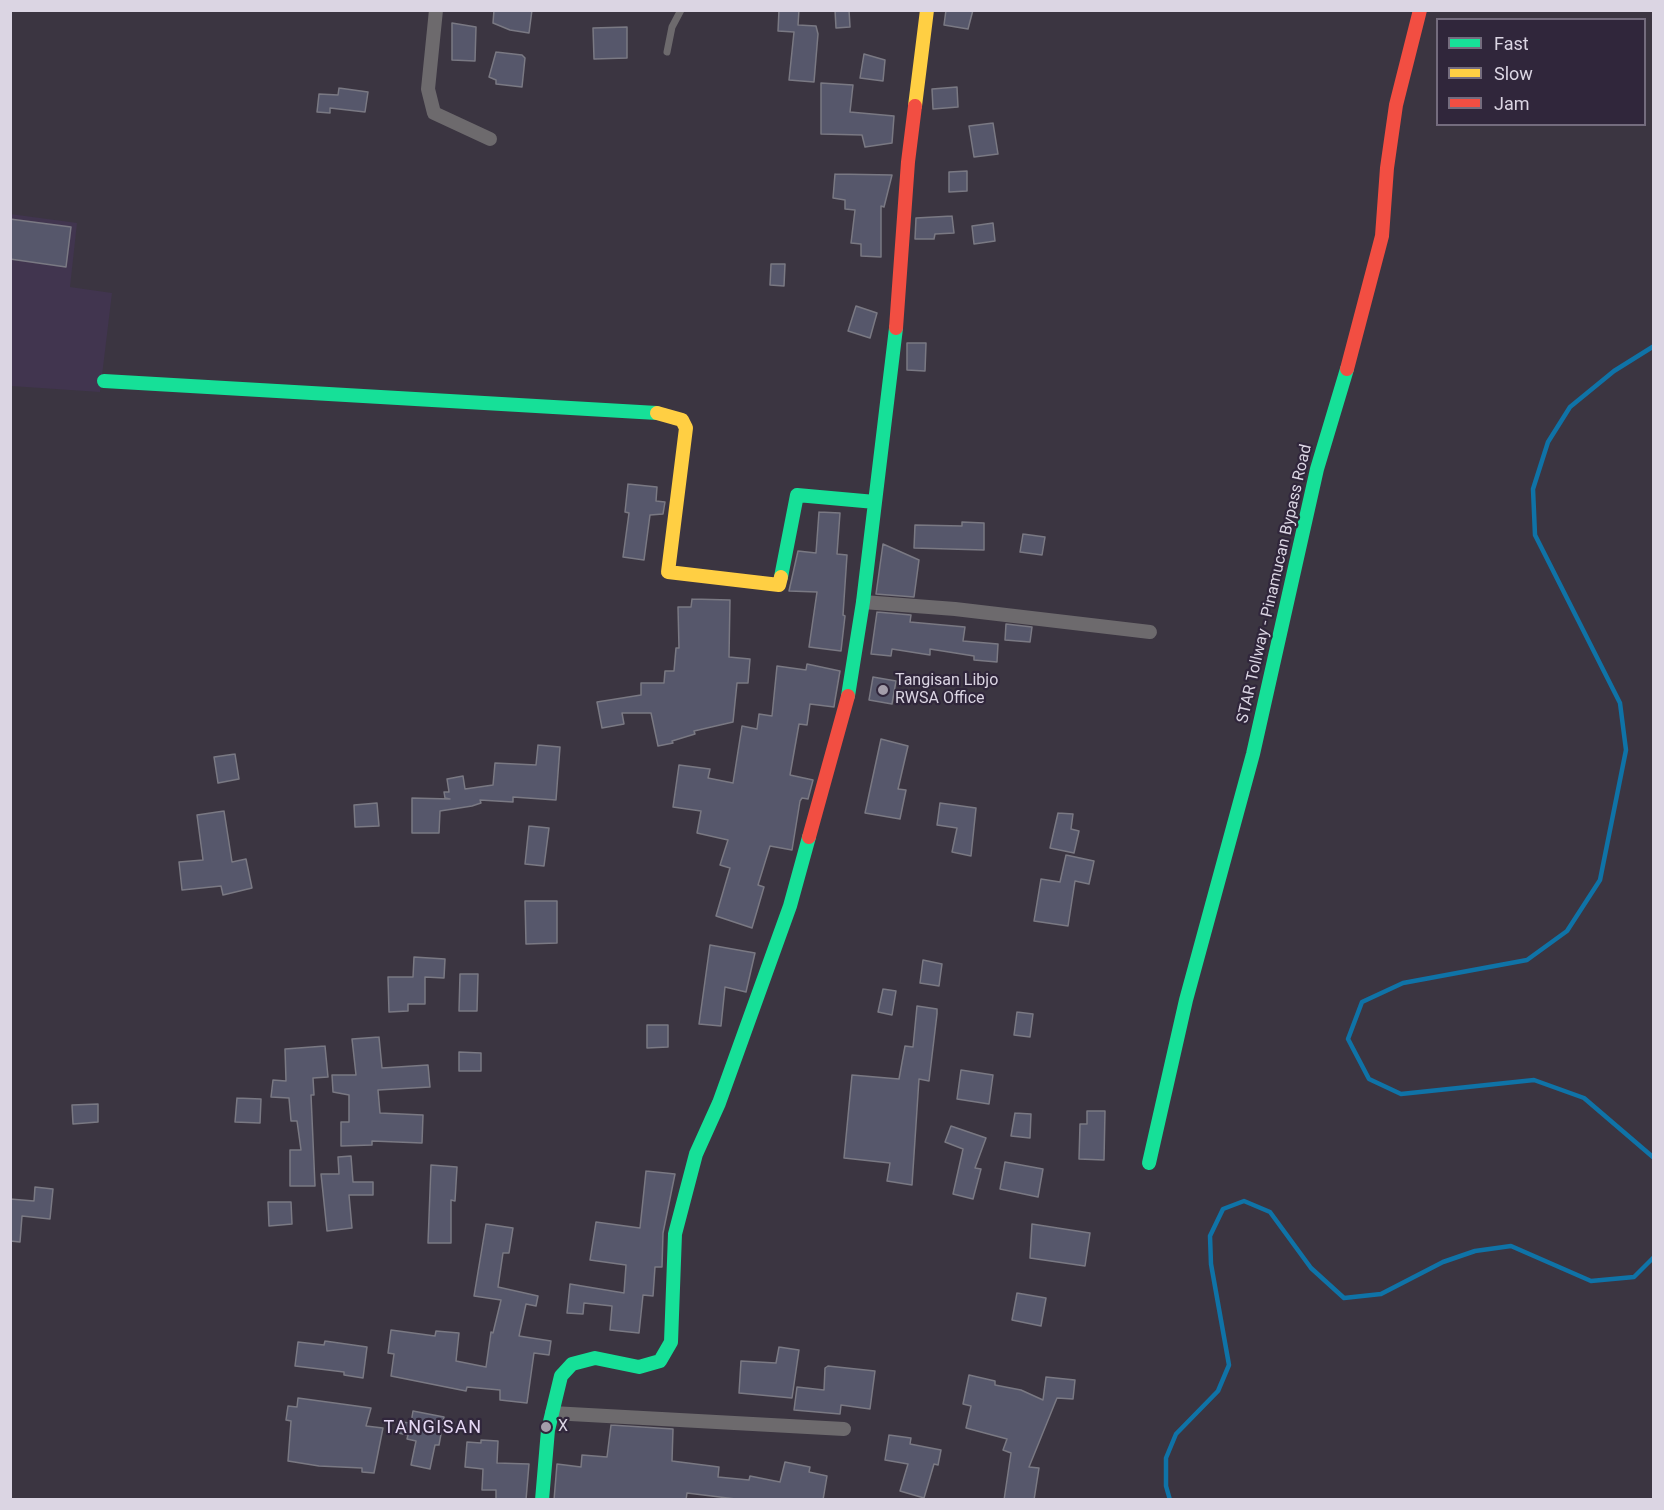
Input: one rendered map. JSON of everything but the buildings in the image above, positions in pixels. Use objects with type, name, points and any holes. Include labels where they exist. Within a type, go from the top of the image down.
[{"type":"street","points":[[436,10],[428,89],[434,113],[490,139]]},
{"type":"street","points":[[542,1500],[552,1413],[561,1376],[572,1364],[595,1358],[639,1367],[660,1361],[671,1342],[675,1234],[696,1154],[718,1103],[790,906],[847,703],[863,602],[894,363],[908,162],[927,10]]},
{"type":"street","name":"STAR Tollway - Pinamucan Bypass Road","points":[[1149,1163],[1186,1000],[1253,754],[1317,469],[1363,314],[1382,236],[1387,168],[1396,105],[1420,10]]},
{"type":"street","points":[[104,381],[666,414],[682,420],[686,428],[668,573],[779,585],[797,495],[875,502]]},
{"type":"street","points":[[863,602],[955,609],[1150,633]]},
{"type":"street","points":[[552,1413],[844,1429]]},
{"type":"lane","points":[[667,52],[672,27],[681,10]]},
{"type":"shaded area","points":[[10,214],[77,223],[70,287],[112,293],[100,392],[11,386]]},
{"type":"waterway","points":[[1654,346],[1614,371],[1570,407],[1548,442],[1533,489],[1535,535],[1620,703],[1626,750],[1600,880],[1567,931],[1527,960],[1403,983],[1362,1002],[1348,1039],[1369,1079],[1401,1094],[1534,1080],[1584,1098],[1654,1158]]},
{"type":"waterway","points":[[1170,1500],[1166,1486],[1166,1458],[1176,1434],[1218,1391],[1229,1365],[1211,1264],[1210,1236],[1223,1209],[1244,1201],[1270,1212],[1311,1268],[1344,1298],[1381,1294],[1443,1262],[1475,1251],[1511,1246],[1591,1281],[1634,1277],[1654,1257]]},
{"type":"traffic: fast","points":[[848,696],[863,602],[896,328]]},
{"type":"traffic: fast","points":[[1149,1163],[1186,1000],[1253,754],[1317,469],[1347,369]]},
{"type":"traffic: fast","points":[[104,381],[657,413]]},
{"type":"traffic: fast","points":[[781,577],[797,495],[875,502]]},
{"type":"traffic: fast","points":[[542,1500],[548,1430],[561,1376],[572,1364],[595,1358],[639,1367],[660,1361],[671,1342],[675,1234],[696,1154],[719,1103],[790,906],[809,837]]},
{"type":"traffic: slow","points":[[915,106],[927,10]]},
{"type":"traffic: slow","points":[[657,413],[682,420],[686,428],[668,572],[779,585],[781,577]]},
{"type":"traffic: jam","points":[[1347,369],[1382,236],[1387,168],[1396,105],[1420,10]]},
{"type":"traffic: jam","points":[[896,328],[908,162],[915,106]]},
{"type":"traffic: jam","points":[[809,837],[848,696]]},
{"type":"place","name":"Tangisan Libjo RWSA Office","points":[[883,690]]},
{"type":"place","name":"X","points":[[546,1427]]},
{"type":"district","name":"TANGISAN","points":[[433,1428]]}]
